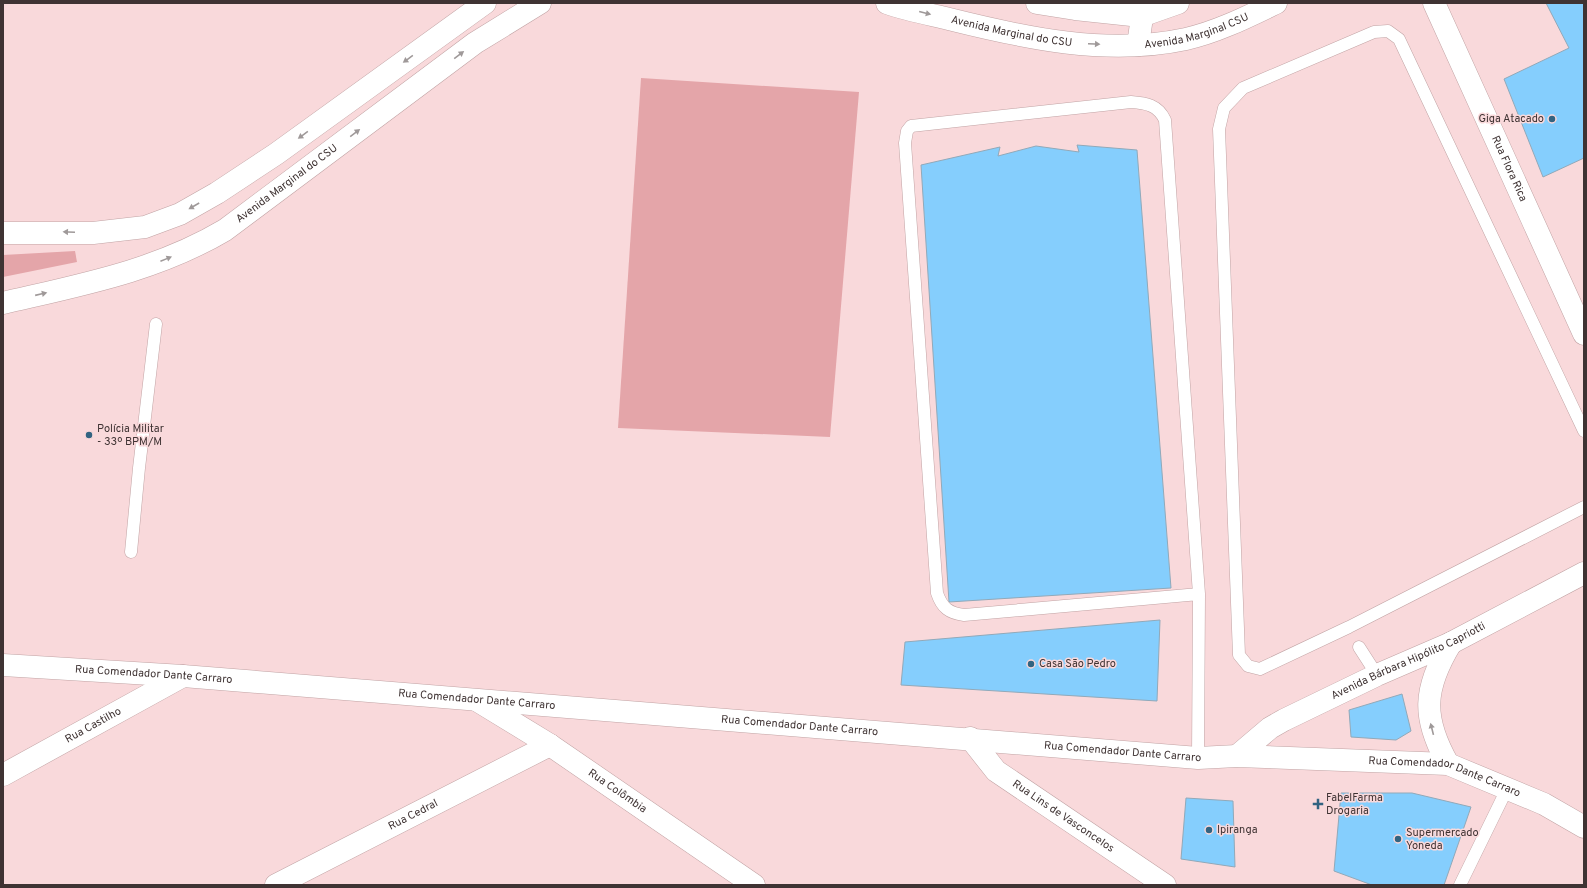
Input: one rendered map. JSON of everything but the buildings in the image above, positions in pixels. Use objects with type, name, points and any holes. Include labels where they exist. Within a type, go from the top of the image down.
[{"type":"street","points":[[3,232],[93,233],[145,227],[180,214],[217,193],[276,154],[485,3]]},
{"type":"street","name":"Avenida Marginal do CSU","points":[[3,304],[103,280],[159,262],[196,247],[225,230],[475,43],[540,3]]},
{"type":"street","name":"Avenida Marginal do CSU","points":[[887,3],[983,27],[1043,38],[1077,43],[1138,44]]},
{"type":"street","points":[[1038,3],[1075,9],[1142,9],[1178,3]]},
{"type":"street","name":"Avenida Marginal CSU","points":[[1138,44],[1161,43],[1187,38],[1226,26],[1276,3]]},
{"type":"street","name":"Rua Flora Rica","points":[[1434,3],[1584,334]]},
{"type":"street","points":[[1138,44],[1142,9]]},
{"type":"street","name":"Avenida Bárbara Hipólito Capriotti","points":[[1237,756],[1270,728],[1284,720],[1377,675],[1451,643],[1584,573]]},
{"type":"street","points":[[1448,764],[1436,742],[1429,717],[1430,690],[1435,672],[1451,643]]},
{"type":"street","name":"Rua Comendador Dante Carraro","points":[[3,665],[183,676],[478,701],[970,738],[1198,758],[1237,756],[1448,764],[1544,804],[1584,827]]},
{"type":"street","name":"Rua Castilho","points":[[3,775],[183,676]]},
{"type":"street","name":"Rua Colômbia","points":[[478,701],[550,745],[754,885]]},
{"type":"street","name":"Rua Lins de Vasconcelos","points":[[970,738],[996,771],[1165,885]]},
{"type":"street","name":"Rua Cedral","points":[[276,885],[550,745]]},
{"type":"lane","points":[[1584,431],[1399,39],[1388,31],[1374,32],[1243,88],[1224,108],[1219,129],[1239,655],[1248,666],[1260,669],[1335,634],[1584,507]]},
{"type":"lane","points":[[1198,758],[1199,594],[1165,120],[1162,112],[1153,106],[1131,102],[911,126],[907,131],[905,143],[937,593],[944,608],[953,613],[964,615],[1199,594]]},
{"type":"lane","points":[[131,552],[139,468],[156,324]]},
{"type":"lane","points":[[1359,647],[1377,675]]},
{"type":"lane","points":[[1460,885],[1507,789]]},
{"type":"shaded area","points":[[641,78],[859,92],[830,437],[618,428]]},
{"type":"shaded area","points":[[75,251],[77,262],[3,277],[3,255]]},
{"type":"place","name":"Giga Atacado","points":[[1552,119]]},
{"type":"place","name":"Polícia Militar - 33º BPM/M","points":[[89,435]]},
{"type":"place","name":"Casa São Pedro","points":[[1031,664]]},
{"type":"place","name":"FabelFarma Drogaria","points":[[1318,804]]},
{"type":"place","name":"Ipiranga","points":[[1209,830]]},
{"type":"place","name":"Supermercado Yoneda","points":[[1398,839]]}]
